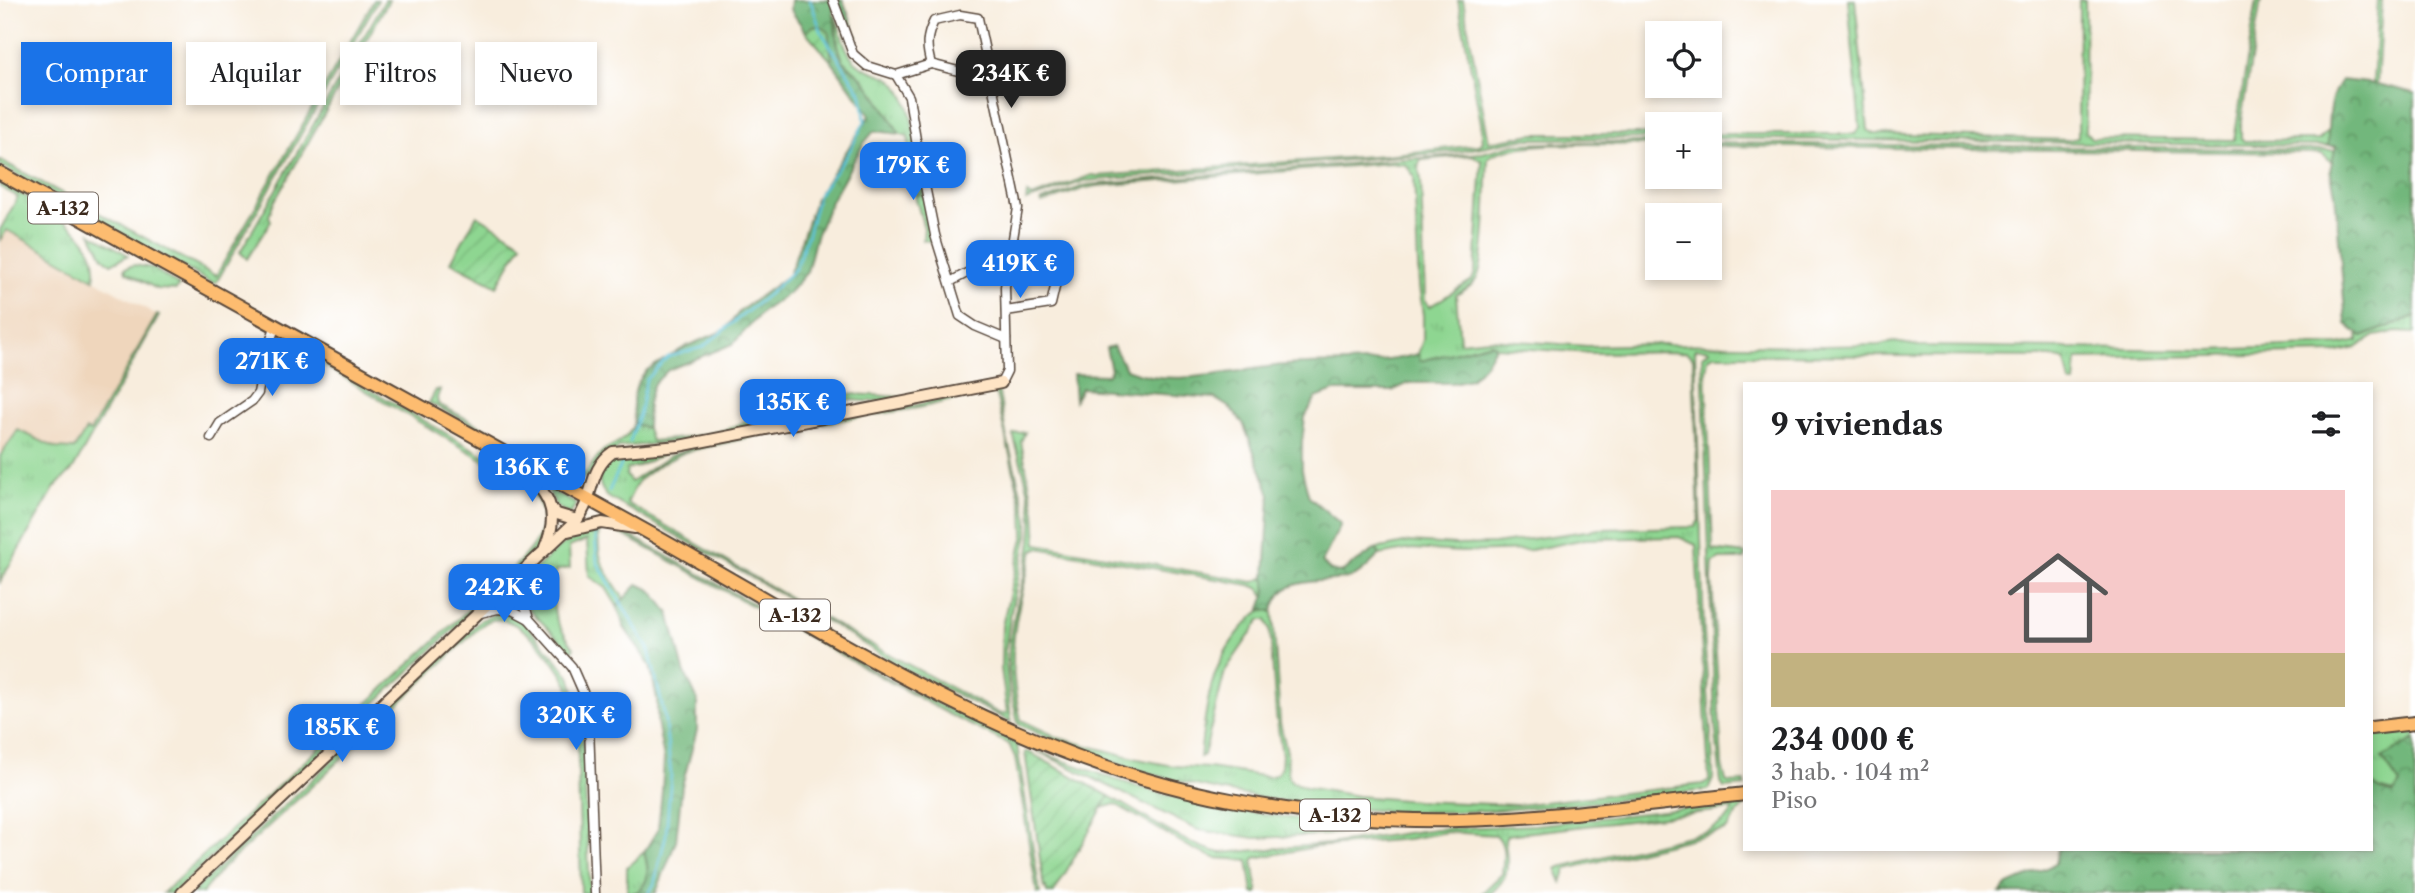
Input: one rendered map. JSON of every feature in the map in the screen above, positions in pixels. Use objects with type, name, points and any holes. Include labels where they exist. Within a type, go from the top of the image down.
[{"type":"main road","name":"A-132","points":[[0,173],[888,668],[983,719],[1062,753],[1172,787],[1286,810],[1347,817],[1419,820],[1514,818],[1743,794]]},
{"type":"main road","points":[[182,893],[566,532],[589,500],[592,478],[605,457],[612,452],[679,446],[1001,383]]},
{"type":"main road","points":[[512,458],[536,483],[557,514],[577,520]]},
{"type":"main road","points":[[543,554],[553,525],[552,509]]},
{"type":"main road","points":[[566,532],[602,523],[646,531]]},
{"type":"main road","points":[[2373,728],[2415,723]]},
{"type":"street","points":[[833,0],[853,54],[867,65],[896,75],[931,64],[988,75]]},
{"type":"street","points":[[931,64],[926,47],[933,21],[960,15],[978,18],[1018,208],[1005,287],[1006,371],[1001,383]]},
{"type":"street","points":[[896,75],[909,97],[935,235],[960,316],[975,326],[1006,339]]},
{"type":"street","points":[[950,282],[990,260],[1010,256]]},
{"type":"street","points":[[1006,311],[1051,304],[1055,287]]},
{"type":"street","points":[[211,438],[220,423],[252,401],[258,393],[264,361],[275,327]]},
{"type":"street","points":[[522,610],[524,578],[529,566]]},
{"type":"street","points":[[503,591],[512,594],[529,619],[572,667],[583,692],[589,726],[595,893]]},
{"type":"street","points":[[480,613],[498,608],[522,610]]},
{"type":"shaded area","points":[[6,229],[157,315],[89,433],[86,431],[74,449],[56,448],[18,430],[0,456],[0,240]]},
{"type":"green space","points":[[374,0],[378,0],[354,42],[350,42]]},
{"type":"green space","points":[[385,0],[389,0],[365,42],[361,42]]},
{"type":"green space","points":[[791,0],[831,0],[838,46],[843,60],[868,85],[900,134],[874,131],[864,143],[832,199],[816,236],[807,272],[789,293],[763,311],[733,344],[668,370],[653,385],[648,403],[647,428],[634,424],[633,399],[637,384],[647,370],[687,346],[725,330],[740,311],[789,275],[816,198],[870,115],[832,62],[828,31],[813,26],[806,32],[790,9]]},
{"type":"green space","points":[[836,0],[843,0],[857,37],[848,40]]},
{"type":"green space","points":[[1458,0],[1463,0],[1489,142],[1532,134],[1645,134],[1645,138],[1522,139],[1461,151],[1084,181],[1026,201],[1027,194],[1032,197],[1092,175],[1385,155],[1479,145],[1483,142]]},
{"type":"green space","points":[[1848,0],[1855,0],[1868,130],[1875,134],[2068,140],[2078,138],[2079,0],[2085,0],[2086,132],[2091,138],[2234,140],[2257,0],[2261,0],[2241,120],[2241,138],[2244,141],[2319,140],[2328,130],[2328,146],[1722,138],[1722,134],[1855,134],[1860,128]]},
{"type":"green space","points":[[2378,0],[2382,0],[2377,84],[2373,83]]},
{"type":"green space","points":[[836,15],[846,47],[854,60],[867,69],[890,78],[903,95],[910,113],[917,151],[910,151],[908,136],[900,134],[863,79],[843,60],[838,45]]},
{"type":"green space","points":[[813,26],[821,26],[828,31],[832,62],[806,32]]},
{"type":"green space","points":[[340,59],[340,66],[326,91],[326,84]]},
{"type":"green space","points":[[340,78],[340,86],[273,204],[269,216],[271,221],[247,259],[240,252]]},
{"type":"green space","points":[[2341,80],[2377,84],[2415,93],[2415,316],[2362,337],[2346,324],[2335,193],[2330,170],[2336,146],[2328,146],[2331,103]]},
{"type":"green space","points":[[314,105],[318,105],[216,283],[0,165],[0,160],[216,276]]},
{"type":"green space","points":[[1645,142],[1645,145],[1542,145],[1500,152],[1488,158],[1480,268],[1473,283],[1456,295],[1460,342],[1490,339],[1587,346],[1824,346],[1879,345],[1894,342],[1919,346],[2210,350],[2339,345],[2358,341],[2358,334],[2362,337],[2415,316],[2415,333],[2396,332],[2375,336],[2356,348],[2334,353],[2077,359],[2075,382],[2070,382],[2065,360],[2051,357],[1714,355],[1708,358],[1706,371],[1713,550],[1743,554],[1743,559],[1720,559],[1713,563],[1722,765],[1726,781],[1743,782],[1743,786],[1724,788],[1721,783],[1715,723],[1702,356],[1709,351],[1695,349],[1704,633],[1713,765],[1713,779],[1708,790],[1476,811],[1419,812],[1301,804],[1183,782],[1126,766],[1071,747],[1018,724],[1010,682],[1009,650],[1012,624],[1029,553],[1032,523],[1028,489],[1013,434],[1025,432],[1021,442],[1035,512],[1037,544],[1254,582],[1265,577],[1266,599],[1260,589],[1250,585],[1038,548],[1033,550],[1014,634],[1013,674],[1021,720],[1059,738],[1138,759],[1173,766],[1270,777],[1277,774],[1282,755],[1276,715],[1270,629],[1266,620],[1260,620],[1225,671],[1204,755],[1200,757],[1207,703],[1224,654],[1255,615],[1268,610],[1273,612],[1280,723],[1291,781],[1305,787],[1358,796],[1517,805],[1703,784],[1709,780],[1696,545],[1679,537],[1585,539],[1531,550],[1462,552],[1411,549],[1380,555],[1376,549],[1409,542],[1494,544],[1600,529],[1695,527],[1699,520],[1693,358],[1686,352],[1592,353],[1495,347],[1492,343],[1420,362],[1418,354],[1423,340],[1423,315],[1419,287],[1414,176],[1406,165],[1390,163],[1098,186],[1042,203],[1041,201],[1087,185],[1482,153],[1515,144]],"holes":[[[1472,155],[1482,161],[1475,272],[1472,280],[1429,307],[1425,300],[1421,180],[1418,166],[1421,160]]]},
{"type":"green space","points":[[1722,143],[2336,150],[2332,162],[2322,154],[1722,146]]},
{"type":"green space","points":[[910,151],[917,151],[925,193],[915,196]]},
{"type":"green space","points":[[0,183],[47,209],[78,233],[89,247],[94,262],[94,279],[7,230],[0,240],[0,230],[18,197],[0,187]]},
{"type":"green space","points":[[925,193],[934,242],[923,240],[924,228],[915,196]]},
{"type":"green space","points":[[477,215],[522,243],[497,286],[451,262]]},
{"type":"green space","points":[[91,233],[128,255],[111,264],[103,257]]},
{"type":"green space","points":[[134,265],[153,268],[179,286],[176,290],[157,289],[126,272],[125,268]]},
{"type":"green space","points":[[157,315],[159,316],[73,469],[55,487],[0,582],[0,456],[18,430],[56,448],[74,449],[86,430],[90,432]]},
{"type":"green space","points":[[277,338],[532,483],[545,508],[546,531],[538,550],[173,893],[163,893],[513,568],[539,536],[542,525],[543,515],[539,504],[519,481],[334,372],[275,341]]},
{"type":"green space","points":[[1492,343],[1495,347],[1486,363],[1471,379],[1452,383],[1409,383],[1392,391],[1334,391],[1316,398],[1305,417],[1302,470],[1309,497],[1341,524],[1322,562],[1331,571],[1340,573],[1376,549],[1380,555],[1355,576],[1294,585],[1277,599],[1273,612],[1260,610],[1266,590],[1270,495],[1243,423],[1230,408],[1214,398],[1081,388],[1075,400],[1073,374],[1107,375],[1111,370],[1106,348],[1113,346],[1126,369],[1145,375],[1184,378],[1285,365],[1352,363],[1418,354],[1420,361]]},
{"type":"green space","points":[[994,387],[999,393],[1006,434],[1028,520],[1028,535],[1005,651],[1011,722],[905,669],[800,605],[608,497],[602,490],[600,479],[603,465],[617,455],[665,451],[637,467],[627,469],[626,475],[631,482],[670,456],[693,447],[797,423],[903,408]],"holes":[[[986,392],[996,394],[1023,512],[1024,534],[1002,626],[1001,668],[1007,713],[1000,714],[864,641],[627,503],[638,481],[659,465],[685,452],[789,428],[918,408]]]},
{"type":"green space","points":[[436,390],[440,390],[438,404],[576,475],[586,473],[601,452],[625,437],[634,424],[647,428],[651,441],[699,436],[727,429],[783,402],[802,396],[851,394],[900,397],[901,400],[819,401],[783,411],[765,425],[687,441],[619,447],[587,477],[580,479],[429,403]]},
{"type":"green space","points":[[823,405],[836,408],[781,420],[796,412]]},
{"type":"green space","points":[[547,488],[576,504],[570,515],[556,506]]},
{"type":"green space","points":[[599,529],[601,560],[624,599],[617,606],[606,588],[589,576],[587,540],[569,547],[570,568],[555,571],[554,612],[556,620],[574,648],[571,652],[528,608],[526,585],[531,573],[558,548],[586,532]]},
{"type":"green space","points":[[620,530],[902,686],[1015,742],[1040,893],[1037,893],[1015,757],[1009,744],[952,716],[618,532]]},
{"type":"green space","points":[[638,584],[651,590],[669,613],[684,671],[697,699],[697,730],[682,786],[676,841],[656,893],[636,893],[648,874],[644,852],[658,829],[664,759],[657,722],[657,699],[650,666],[624,627],[617,606]]},
{"type":"green space","points":[[498,613],[514,615],[527,626],[571,679],[582,723],[590,893],[581,893],[577,722],[572,695],[560,671],[539,644],[514,624],[501,620],[489,621],[481,626],[224,867],[203,893],[192,893],[481,620]]},
{"type":"green space","points":[[2415,731],[2415,739],[2382,758],[2400,784],[2394,793],[2373,785],[2373,736]]},
{"type":"green space","points":[[2415,739],[2415,893],[2000,893],[2008,885],[2055,864],[2058,851],[2373,851],[2373,785],[2394,793],[2400,784],[2382,758]]},
{"type":"green space","points":[[1037,751],[1126,783],[1205,804],[1382,828],[1325,835],[1255,838],[1198,830]]},
{"type":"green space","points":[[1025,752],[1109,796],[1054,893],[1047,893],[1046,887],[1044,888]]},
{"type":"green space","points":[[1109,796],[1178,836],[1221,853],[1329,844],[1435,829],[1535,825],[1743,802],[1743,808],[1726,830],[1567,869],[1562,882],[1556,868],[1709,831],[1726,819],[1733,809],[1507,835],[1506,874],[1491,893],[1482,893],[1502,874],[1504,853],[1502,843],[1496,835],[1446,832],[1408,839],[1315,847],[1255,858],[1253,861],[1258,893],[1253,893],[1248,860],[1215,858],[1195,850],[1115,804],[1103,808]]},
{"type":"green space","points":[[644,852],[648,873],[645,885],[635,892],[627,893],[627,867]]},
{"type":"waterway","points":[[630,442],[646,380],[668,357],[703,347],[770,293],[795,269],[818,195],[848,154],[865,121],[862,95],[822,33],[810,0]]},
{"type":"waterway","points":[[609,491],[625,456]]},
{"type":"waterway","points":[[595,533],[597,562],[649,650],[664,713],[671,774],[666,835],[654,884],[649,893]]}]
